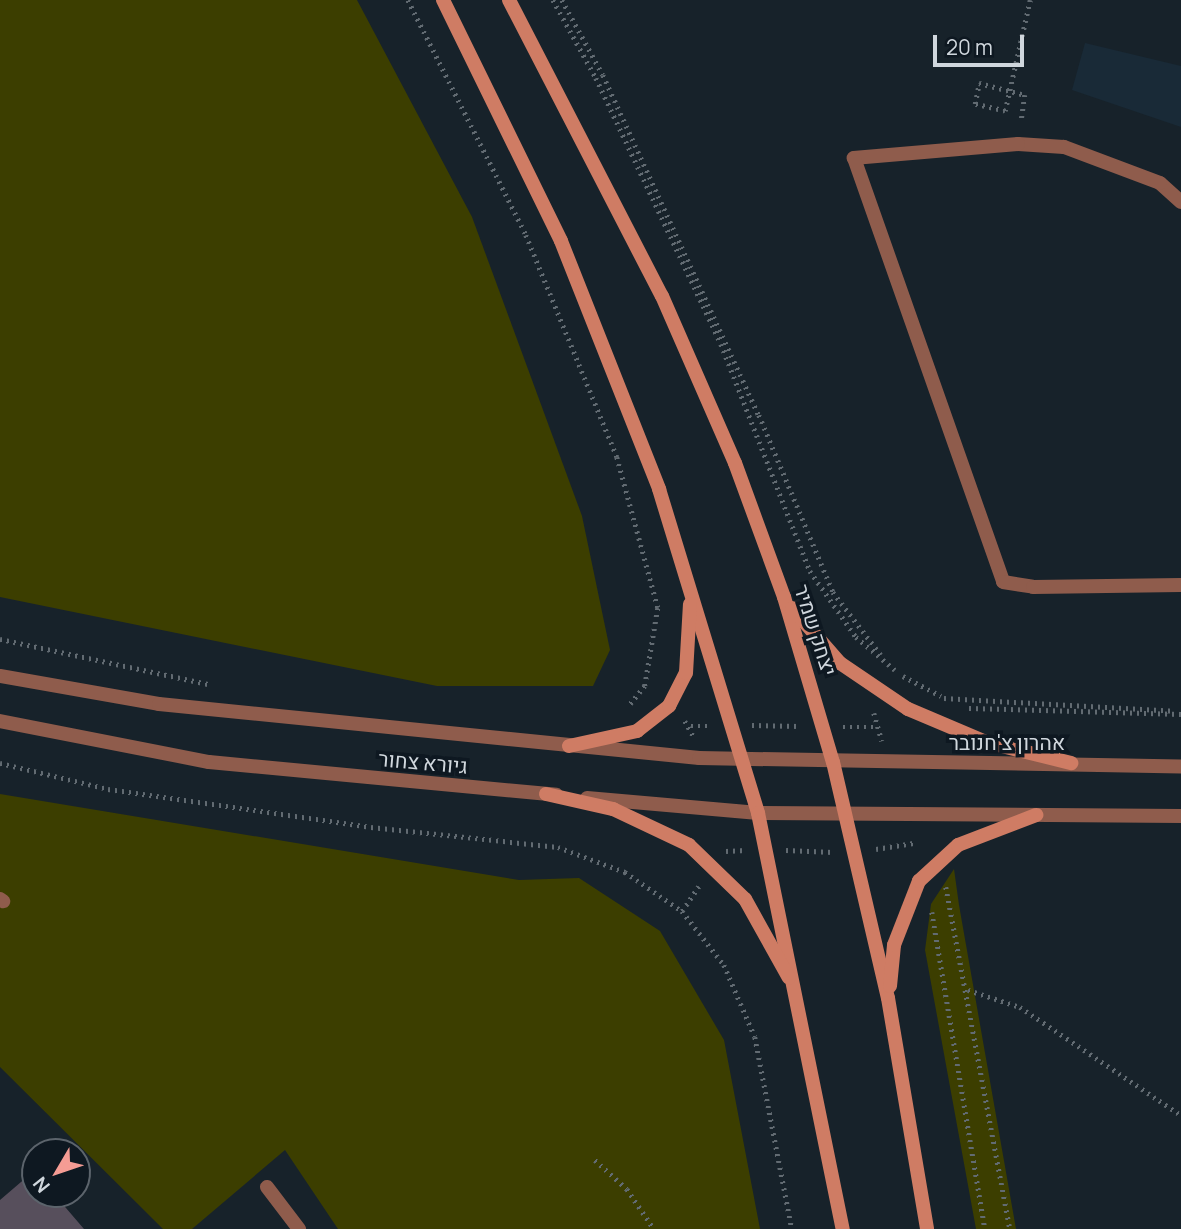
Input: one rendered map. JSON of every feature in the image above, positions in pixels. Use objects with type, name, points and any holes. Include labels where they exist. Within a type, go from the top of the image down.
[{"type":"main road","points":[[443,0],[487,81],[613,370],[687,578],[745,760],[767,849],[801,1006],[843,1229]]},
{"type":"main road","name":"יצחק שמיר","points":[[509,0],[692,363],[784,597],[833,762],[856,853],[888,998],[927,1229]]},
{"type":"main road","points":[[569,746],[638,731],[669,706],[686,673],[691,645],[687,578]]},
{"type":"main road","points":[[784,597],[840,663],[908,709],[986,742],[1071,763]]},
{"type":"main road","points":[[546,794],[613,809],[690,845],[745,899],[801,1006]]},
{"type":"main road","points":[[888,998],[904,909],[925,874],[958,845],[1036,815]]},
{"type":"street","points":[[1181,202],[1160,183],[1064,147],[1018,144],[854,158],[1003,582],[1033,587],[1181,585]]},
{"type":"street","name":"גיורא צחור","points":[[0,676],[159,704],[569,746],[745,760],[833,762]]},
{"type":"street","name":"גיורא צחור","points":[[0,721],[209,762],[758,813],[846,814]]},
{"type":"street","name":"אהרון צ'חנובר","points":[[833,762],[1181,766]]},
{"type":"street","points":[[846,814],[1181,816]]},
{"type":"street","points":[[267,1187],[299,1229]]},
{"type":"path","points":[[408,0],[447,72],[570,339],[642,537],[658,608],[654,655],[645,686],[625,710],[615,713]]},
{"type":"path","points":[[553,0],[596,78],[649,194]]},
{"type":"path","points":[[562,0],[603,75],[759,415],[833,592],[857,630],[898,673],[944,698],[971,708],[1011,713],[1181,713]]},
{"type":"path","points":[[1025,95],[979,83],[975,104],[1005,111],[1030,0]]},
{"type":"path","points":[[0,639],[214,685]]},
{"type":"path","points":[[944,698],[1181,713]]},
{"type":"path","points":[[691,726],[877,727]]},
{"type":"path","points":[[0,763],[136,793],[558,847],[625,872],[682,911],[724,965],[755,1037],[792,1229]]},
{"type":"path","points":[[722,852],[767,849],[856,853],[914,843]]},
{"type":"path","points":[[925,874],[985,1229]]},
{"type":"path","points":[[968,990],[1020,1007],[1181,1115]]},
{"type":"path","points":[[595,1160],[627,1189],[654,1229]]},
{"type":"shaded area","points":[[0,0],[357,0],[472,217],[582,516],[610,650],[593,686],[437,686],[0,597]]},
{"type":"shaded area","points":[[1085,43],[1181,66],[1181,127],[1072,90]]},
{"type":"shaded area","points":[[0,794],[519,880],[579,878],[660,931],[724,1040],[760,1229],[338,1229],[285,1150],[192,1229],[163,1229],[91,1157],[91,1138],[71,1138],[0,1067]]},
{"type":"shaded area","points":[[954,869],[1016,1229],[976,1229],[925,950],[931,904]]},
{"type":"building","points":[[21,1182],[21,1208],[66,1208],[84,1229],[0,1229],[0,1200]]}]
